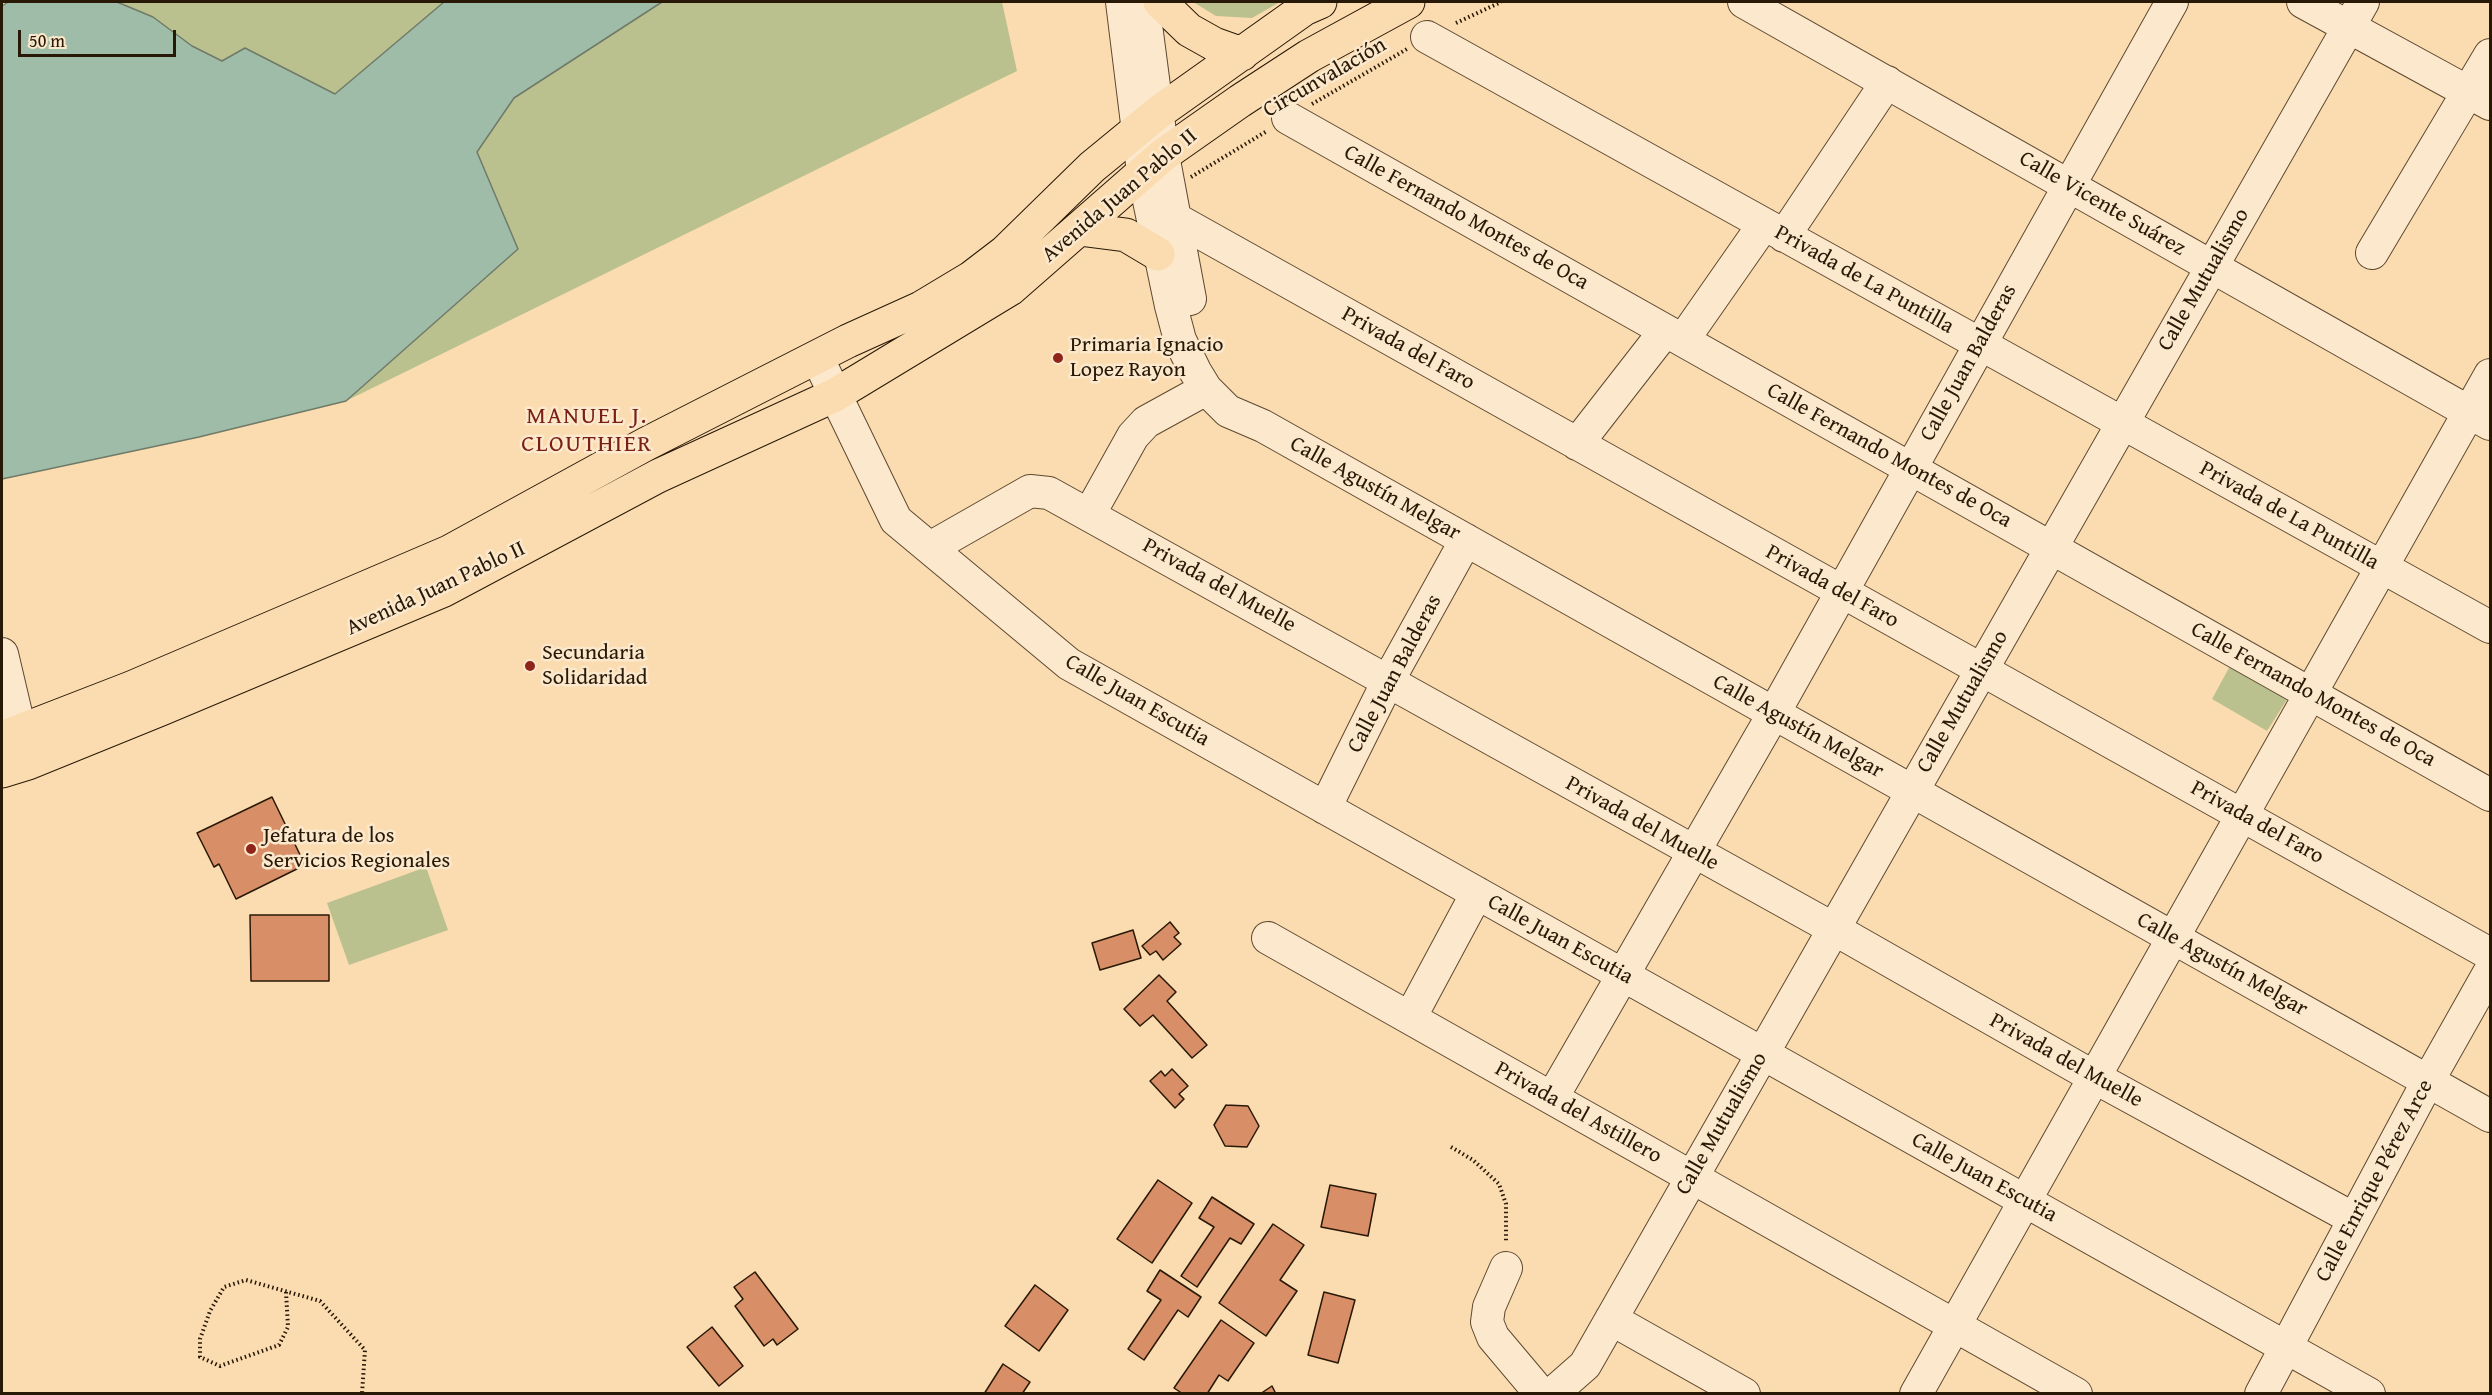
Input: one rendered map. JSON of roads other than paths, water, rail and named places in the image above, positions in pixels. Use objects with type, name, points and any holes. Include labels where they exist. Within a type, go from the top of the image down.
[{"type":"main road","points":[[1160,2],[1190,30],[1214,44],[1242,54]]},
{"type":"main road","name":"Avenida Juan Pablo II","points":[[11,735],[131,688],[449,552],[646,444],[817,357],[921,308],[971,278],[1005,252],[1092,167],[1148,122],[1304,9],[1320,2]]},
{"type":"main road","name":"Avenida Juan Pablo II","points":[[15,767],[444,590],[658,476],[835,395],[1002,295],[1079,229],[1162,184],[1309,56],[1408,2]]},
{"type":"main road","points":[[1079,229],[1126,236],[1158,254]]},
{"type":"main road","points":[[579,482],[592,512]]},
{"type":"street","points":[[1122,2],[1162,184]]},
{"type":"street","points":[[1143,2],[1148,122]]},
{"type":"street","name":"Calle Vicente Suárez","points":[[1744,2],[2480,418]]},
{"type":"street","name":"Calle Juan Balderas","points":[[1552,1098],[1774,713],[2172,2]]},
{"type":"street","points":[[2303,2],[2356,14],[2480,98]]},
{"type":"street","name":"Calle Mutualismo","points":[[1552,1394],[1585,1365],[2356,14]]},
{"type":"street","name":"Privada de La Puntilla","points":[[1427,37],[2490,627]]},
{"type":"street","points":[[2372,253],[2480,98],[2490,55]]},
{"type":"street","points":[[1577,444],[1674,335],[1774,230],[1887,82]]},
{"type":"street","name":"Calle Fernando Montes de Oca","points":[[1288,118],[2490,795]]},
{"type":"street","name":"Calle Agustín Melgar","points":[[1162,184],[1158,254],[1180,340],[1206,389],[1227,411],[1263,426],[2490,1116]]},
{"type":"street","name":"Calle Agustín Melgar","points":[[1162,184],[1197,327],[1215,365],[1263,426]]},
{"type":"street","name":"Privada del Faro","points":[[1162,184],[1577,444],[2490,954]]},
{"type":"street","points":[[817,357],[835,395]]},
{"type":"street","points":[[1916,1394],[2382,567],[2480,418],[2490,375]]},
{"type":"street","points":[[1090,513],[1133,436],[1146,423],[1206,389]]},
{"type":"street","name":"Calle Juan Escutia","points":[[835,395],[896,520],[1069,664],[2369,1394]]},
{"type":"street","name":"Privada del Muelle","points":[[930,548],[1030,491],[1049,493],[1090,513],[2094,1077],[2354,1218]]},
{"type":"street","name":"Calle Juan Balderas","points":[[1325,808],[1388,681],[1466,540]]},
{"type":"street","points":[[2,654],[11,735]]},
{"type":"street","name":"Avenida Juan Pablo II","points":[[11,735],[15,767]]},
{"type":"street","points":[[1410,1018],[1477,893]]},
{"type":"street","name":"Privada del Astillero","points":[[1268,938],[2076,1394]]},
{"type":"street","name":"Calle Enrique Pérez Arce","points":[[2261,1394],[2354,1218],[2490,970]]},
{"type":"street","points":[[1506,1268],[1489,1307],[1486,1322],[1493,1337],[1541,1394]]},
{"type":"street","points":[[1611,1319],[1744,1394]]},
{"type":"place","name":"Primaria Ignacio Lopez Rayon","points":[[1058,358]]},
{"type":"place","name":"Secundaria Solidaridad","points":[[530,666]]},
{"type":"place","name":"Jefatura de los Servicios Regionales","points":[[251,849]]},
{"type":"district","name":"MANUEL J. CLOUTHIER","points":[[587,431]]}]
